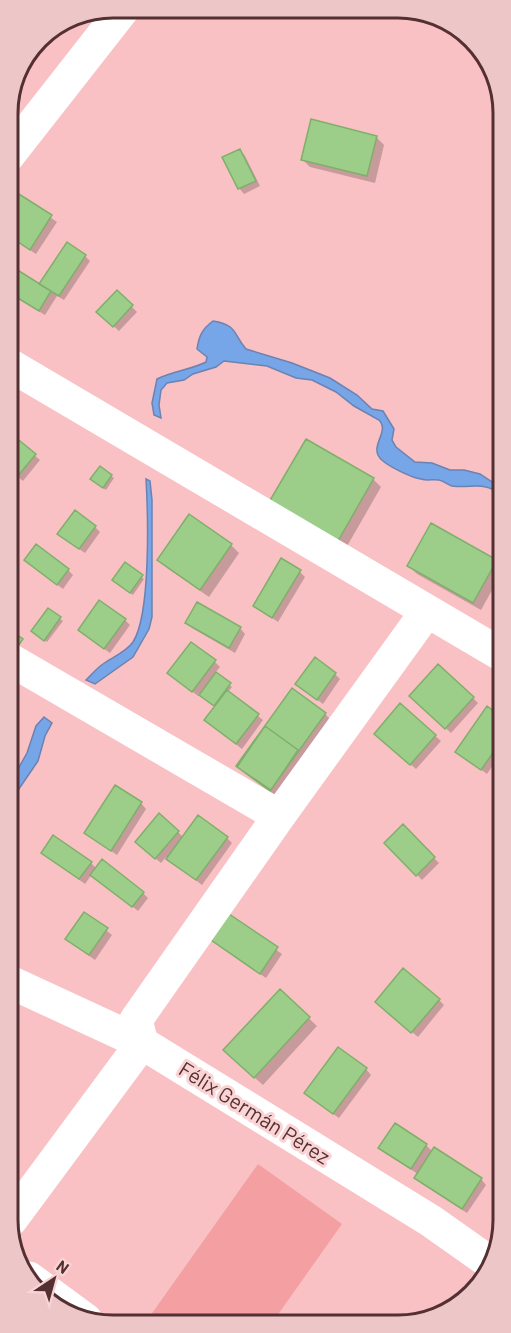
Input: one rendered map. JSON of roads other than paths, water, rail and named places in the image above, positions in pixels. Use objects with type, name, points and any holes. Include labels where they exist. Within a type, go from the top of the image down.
[{"type":"street","points":[[18,143],[116,18]]},
{"type":"street","points":[[18,369],[493,650]]},
{"type":"street","points":[[18,1211],[142,1043],[136,1020],[427,611]]},
{"type":"street","points":[[18,664],[279,816]]},
{"type":"street","name":"Félix Germán Pérez","points":[[18,986],[142,1043],[431,1221],[485,1259]]},
{"type":"water","points":[[213,321],[227,325],[246,349],[330,378],[357,395],[372,409],[383,411],[394,429],[392,440],[396,447],[415,462],[432,463],[450,470],[464,470],[480,474],[493,483],[493,489],[483,486],[452,486],[439,480],[417,478],[396,469],[378,456],[377,445],[382,430],[379,420],[354,406],[336,392],[312,380],[296,378],[267,366],[224,361],[216,367],[193,374],[184,380],[167,383],[161,390],[159,405],[161,418],[154,415],[152,403],[157,379],[206,362],[207,357],[197,349],[206,327]]},
{"type":"water","points":[[146,479],[150,481],[152,500],[152,617],[149,629],[133,657],[95,684],[86,680],[101,666],[130,646],[139,628],[146,587]]},
{"type":"water","points":[[44,717],[52,723],[45,736],[38,761],[18,790],[18,769],[27,753],[36,726]]}]
